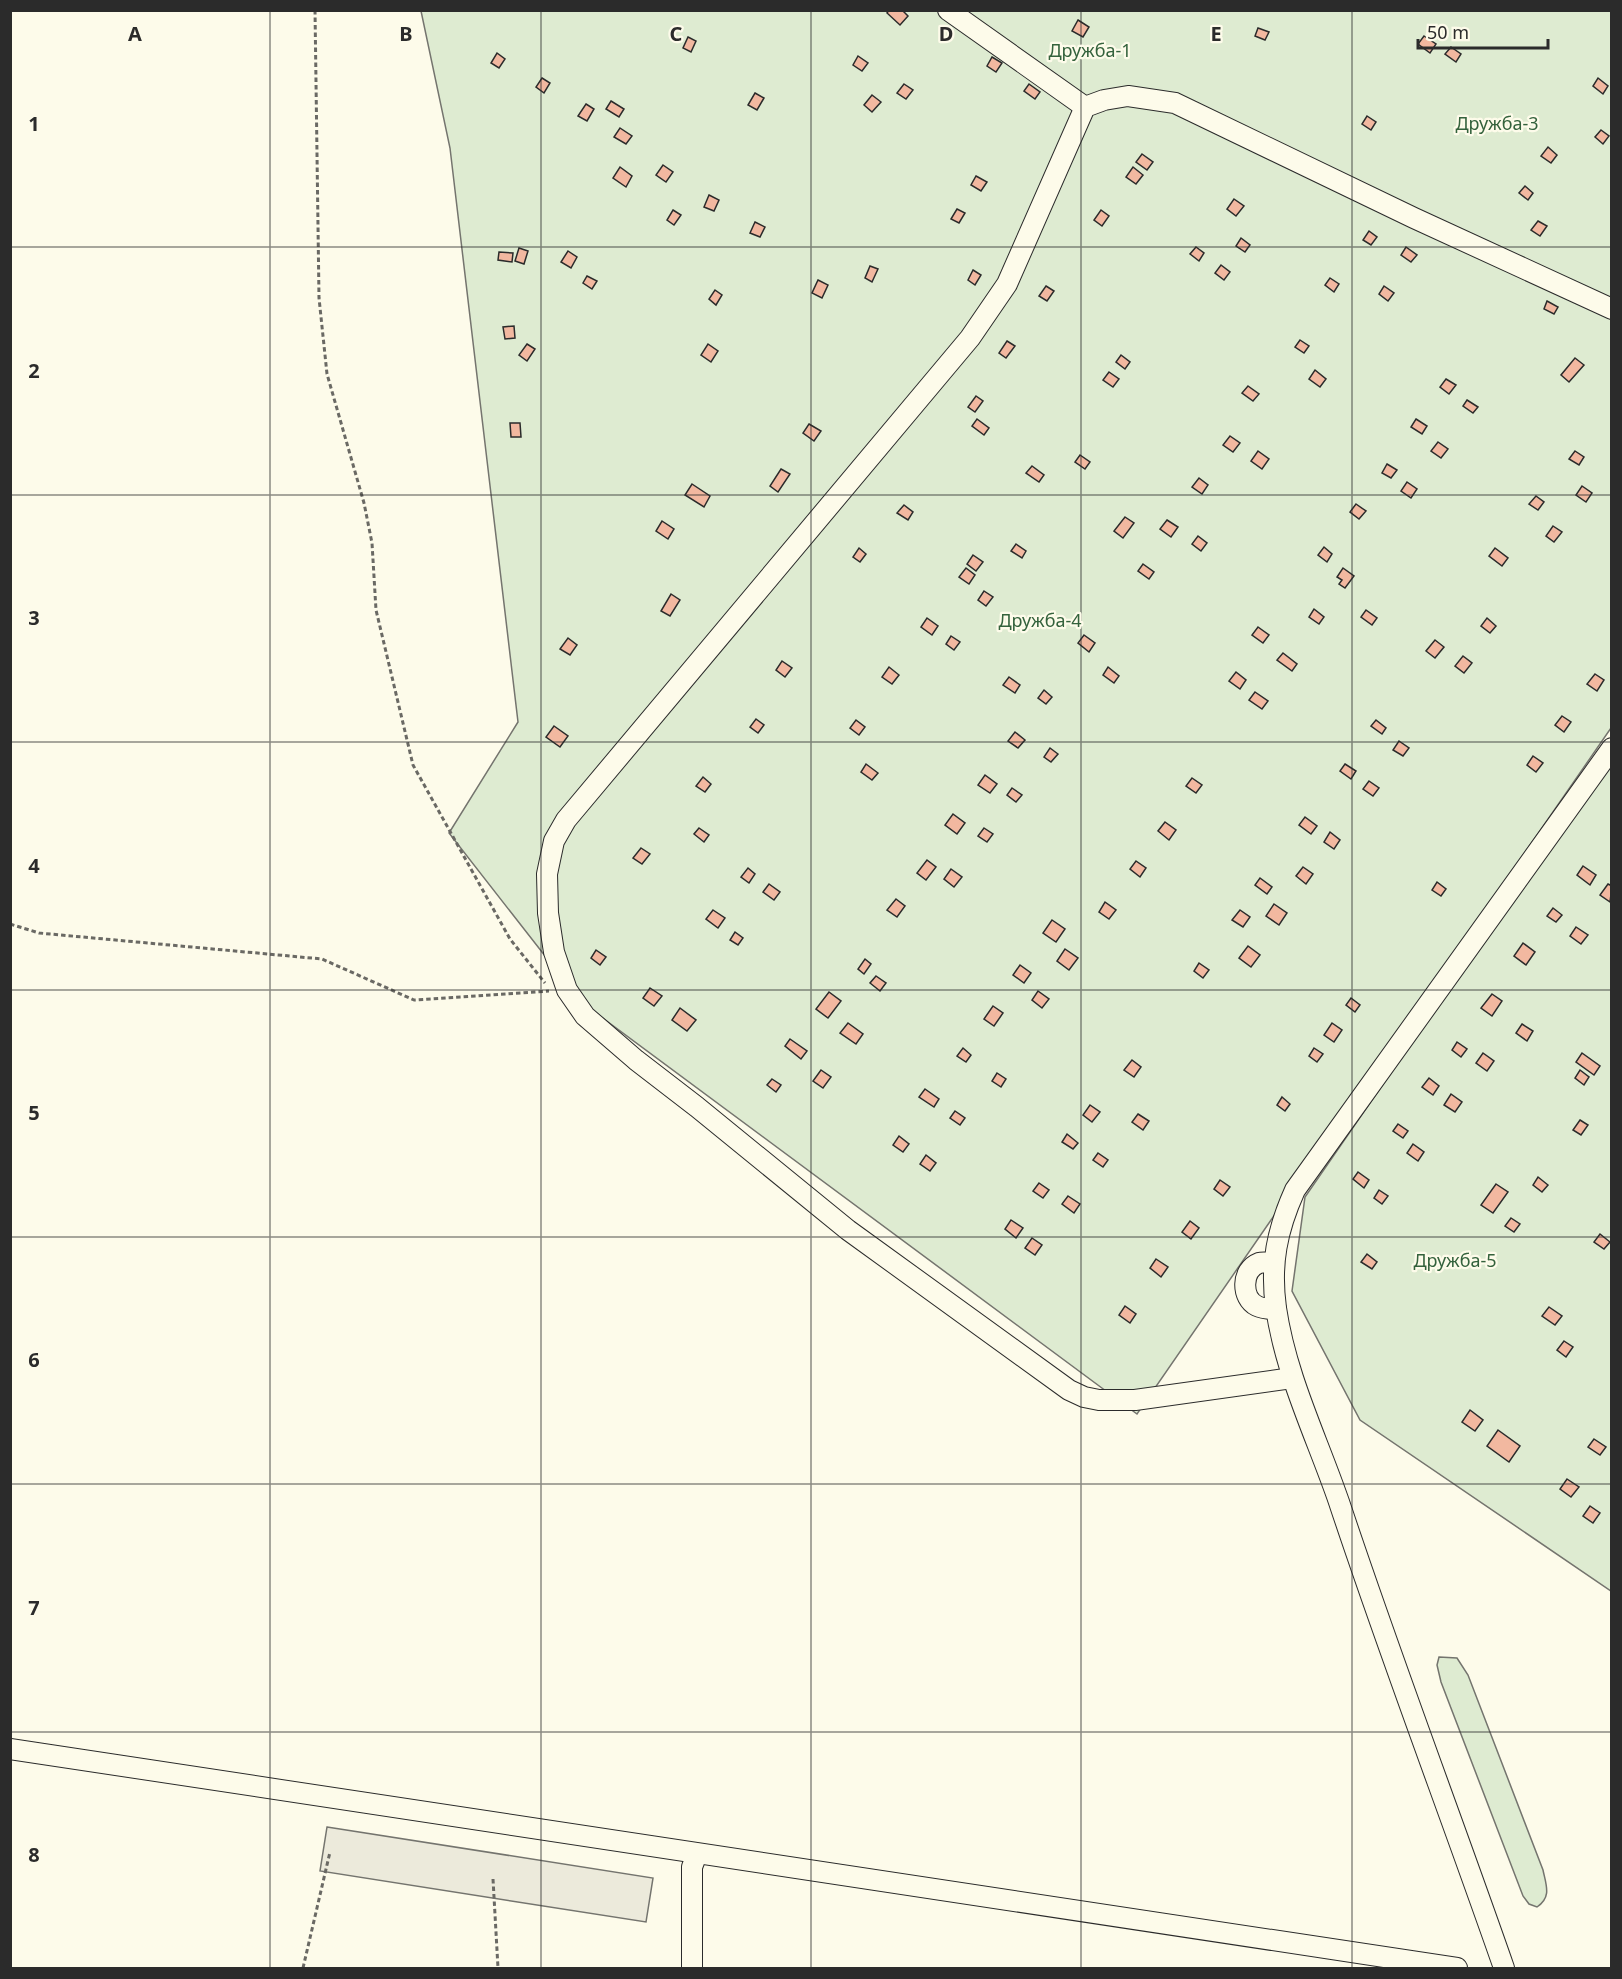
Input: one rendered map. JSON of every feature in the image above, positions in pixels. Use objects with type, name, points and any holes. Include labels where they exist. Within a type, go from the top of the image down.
[{"type":"street","points":[[948,10],[1085,107]]},
{"type":"street","points":[[1292,1378],[1135,1400],[1099,1400],[1084,1397],[1069,1390],[848,1230],[636,1060],[585,1016],[567,990],[554,952],[548,913],[547,874],[554,841],[566,820],[970,338],[1007,284],[1085,107],[1104,100],[1128,96],[1175,103],[1414,218],[1611,309]]},
{"type":"street","points":[[1501,1968],[1323,1457],[1292,1378],[1276,1309],[1274,1263],[1283,1217],[1295,1190],[1611,748]]},
{"type":"street","points":[[1274,1263],[1260,1263],[1251,1269],[1245,1282],[1250,1299],[1256,1306],[1276,1309]]},
{"type":"street","points":[[10,1749],[1457,1968]]},
{"type":"street","points":[[692,1968],[692,1867],[697,1854]]},
{"type":"path","points":[[10,924],[39,933],[322,959],[414,1000],[551,991],[510,939],[413,765],[386,654],[376,610],[372,543],[364,503],[327,374],[319,298],[315,10]]},
{"type":"path","points":[[303,1968],[330,1852]]},
{"type":"path","points":[[493,1879],[498,1968]]},
{"type":"green space","name":"Дружба-4","points":[[421,11],[1611,11],[1611,728],[1137,1414],[581,1002],[449,833],[518,722],[450,148]]},
{"type":"green space","name":"Дружба-5","points":[[1611,754],[1611,1591],[1360,1420],[1292,1291],[1305,1197]]},
{"type":"green space","points":[[1439,1657],[1457,1658],[1468,1675],[1543,1870],[1546,1895],[1537,1907],[1529,1904],[1523,1896],[1441,1682],[1437,1665]]},
{"type":"shaded area","points":[[327,1827],[653,1878],[646,1922],[320,1871]]},
{"type":"building","points":[[889,10],[902,10],[908,16],[900,25],[887,13]]},
{"type":"building","points":[[1078,20],[1089,27],[1083,37],[1072,31]]},
{"type":"building","points":[[1258,28],[1269,32],[1265,40],[1255,36]]},
{"type":"building","points":[[1424,36],[1436,44],[1430,53],[1418,44]]},
{"type":"building","points":[[688,37],[696,41],[691,52],[683,48]]},
{"type":"building","points":[[1451,47],[1461,54],[1456,62],[1445,54]]},
{"type":"building","points":[[497,53],[505,59],[499,68],[491,63]]},
{"type":"building","points":[[858,56],[868,63],[862,71],[853,65]]},
{"type":"building","points":[[992,57],[1002,63],[996,72],[987,66]]},
{"type":"building","points":[[542,78],[550,83],[544,93],[536,87]]},
{"type":"building","points":[[1598,78],[1608,86],[1603,94],[1593,86]]},
{"type":"building","points":[[904,84],[913,90],[906,99],[897,93]]},
{"type":"building","points":[[1029,84],[1040,92],[1035,99],[1024,91]]},
{"type":"building","points":[[755,93],[764,98],[757,110],[748,105]]},
{"type":"building","points":[[872,95],[881,102],[872,112],[864,105]]},
{"type":"building","points":[[611,101],[624,109],[619,117],[606,109]]},
{"type":"building","points":[[586,104],[594,109],[587,121],[578,116]]},
{"type":"building","points":[[1367,116],[1376,122],[1371,130],[1362,124]]},
{"type":"building","points":[[620,128],[632,136],[626,144],[614,137]]},
{"type":"building","points":[[1601,130],[1609,136],[1603,144],[1595,137]]},
{"type":"building","points":[[1548,147],[1557,155],[1551,163],[1541,156]]},
{"type":"building","points":[[1142,154],[1153,162],[1147,170],[1136,162]]},
{"type":"building","points":[[663,165],[673,172],[666,182],[656,175]]},
{"type":"building","points":[[620,167],[632,176],[626,187],[613,178]]},
{"type":"building","points":[[1133,167],[1143,175],[1136,184],[1126,177]]},
{"type":"building","points":[[976,176],[987,182],[981,191],[971,185]]},
{"type":"building","points":[[1525,186],[1533,193],[1528,200],[1519,193]]},
{"type":"building","points":[[709,195],[719,200],[714,211],[704,207]]},
{"type":"building","points":[[1234,199],[1244,206],[1236,216],[1227,209]]},
{"type":"building","points":[[957,209],[965,213],[959,223],[951,219]]},
{"type":"building","points":[[673,210],[681,215],[674,225],[667,220]]},
{"type":"building","points":[[1101,210],[1109,216],[1102,226],[1094,220]]},
{"type":"building","points":[[1538,221],[1547,226],[1540,236],[1531,230]]},
{"type":"building","points":[[755,222],[765,227],[760,237],[750,233]]},
{"type":"building","points":[[1369,231],[1377,237],[1371,245],[1363,240]]},
{"type":"building","points":[[1241,238],[1250,245],[1245,252],[1236,246]]},
{"type":"building","points":[[1196,247],[1204,253],[1199,261],[1190,254]]},
{"type":"building","points":[[1406,247],[1417,255],[1411,262],[1401,255]]},
{"type":"building","points":[[519,248],[528,251],[524,264],[515,261]]},
{"type":"building","points":[[568,251],[577,257],[571,268],[561,262]]},
{"type":"building","points":[[499,252],[513,253],[512,262],[498,260]]},
{"type":"building","points":[[1221,265],[1230,272],[1224,280],[1215,273]]},
{"type":"building","points":[[870,266],[878,269],[872,282],[865,278]]},
{"type":"building","points":[[973,270],[981,275],[975,285],[968,280]]},
{"type":"building","points":[[587,276],[597,281],[592,289],[583,283]]},
{"type":"building","points":[[1330,278],[1339,284],[1334,292],[1325,285]]},
{"type":"building","points":[[818,280],[828,285],[822,298],[812,293]]},
{"type":"building","points":[[1046,286],[1054,291],[1047,301],[1039,296]]},
{"type":"building","points":[[1384,286],[1394,293],[1388,301],[1379,294]]},
{"type":"building","points":[[715,290],[722,295],[716,305],[709,299]]},
{"type":"building","points":[[1547,301],[1558,307],[1554,314],[1544,309]]},
{"type":"building","points":[[514,326],[515,338],[505,339],[503,327]]},
{"type":"building","points":[[1300,340],[1309,346],[1304,353],[1295,347]]},
{"type":"building","points":[[1007,341],[1015,346],[1006,358],[999,353]]},
{"type":"building","points":[[527,344],[535,349],[527,361],[519,355]]},
{"type":"building","points":[[708,344],[718,351],[711,362],[701,355]]},
{"type":"building","points":[[1121,355],[1130,362],[1125,369],[1116,362]]},
{"type":"building","points":[[1575,358],[1584,365],[1569,382],[1561,375]]},
{"type":"building","points":[[1315,370],[1326,379],[1320,387],[1309,379]]},
{"type":"building","points":[[1109,372],[1119,379],[1113,387],[1103,380]]},
{"type":"building","points":[[1446,379],[1456,385],[1449,394],[1440,387]]},
{"type":"building","points":[[1248,386],[1259,394],[1253,401],[1242,393]]},
{"type":"building","points":[[976,396],[983,401],[975,412],[968,407]]},
{"type":"building","points":[[1467,400],[1478,407],[1473,413],[1463,406]]},
{"type":"building","points":[[977,419],[989,428],[984,435],[972,426]]},
{"type":"building","points":[[1416,419],[1427,426],[1422,434],[1411,427]]},
{"type":"building","points":[[510,423],[520,423],[521,437],[511,437]]},
{"type":"building","points":[[809,424],[821,431],[814,441],[803,433]]},
{"type":"building","points":[[1230,436],[1240,443],[1233,452],[1223,445]]},
{"type":"building","points":[[1438,442],[1448,449],[1441,458],[1431,451]]},
{"type":"building","points":[[1258,451],[1269,459],[1262,469],[1251,461]]},
{"type":"building","points":[[1575,451],[1584,457],[1579,465],[1569,459]]},
{"type":"building","points":[[1080,455],[1090,462],[1085,469],[1075,462]]},
{"type":"building","points":[[1387,464],[1397,470],[1391,478],[1382,473]]},
{"type":"building","points":[[1032,466],[1044,475],[1039,482],[1026,473]]},
{"type":"building","points":[[781,469],[790,474],[778,492],[770,486]]},
{"type":"building","points":[[1199,478],[1208,485],[1202,494],[1192,487]]},
{"type":"building","points":[[1407,482],[1417,489],[1411,498],[1401,491]]},
{"type":"building","points":[[692,484],[710,496],[704,507],[685,495]]},
{"type":"building","points":[[1582,486],[1592,493],[1586,502],[1576,495]]},
{"type":"building","points":[[1536,496],[1544,502],[1538,510],[1529,504]]},
{"type":"building","points":[[1356,504],[1366,511],[1359,519],[1350,512]]},
{"type":"building","points":[[904,505],[913,512],[908,520],[897,513]]},
{"type":"building","points":[[1125,517],[1134,523],[1123,538],[1114,531]]},
{"type":"building","points":[[1167,520],[1178,527],[1171,537],[1160,529]]},
{"type":"building","points":[[662,521],[674,529],[668,539],[656,531]]},
{"type":"building","points":[[1553,526],[1562,532],[1554,542],[1546,536]]},
{"type":"building","points":[[1198,536],[1207,543],[1201,551],[1192,544]]},
{"type":"building","points":[[1016,544],[1026,551],[1022,558],[1011,551]]},
{"type":"building","points":[[1324,547],[1332,554],[1327,562],[1318,555]]},
{"type":"building","points":[[859,548],[866,554],[860,562],[853,557]]},
{"type":"building","points":[[1495,548],[1508,558],[1502,566],[1489,556]]},
{"type":"building","points":[[973,555],[983,562],[976,571],[967,564]]},
{"type":"building","points":[[1143,564],[1154,572],[1149,579],[1138,571]]},
{"type":"building","points":[[966,568],[975,575],[969,584],[959,577]]},
{"type":"building","points":[[1343,568],[1354,576],[1345,588],[1339,584],[1342,580],[1337,577]]},
{"type":"building","points":[[984,591],[993,597],[986,606],[978,600]]},
{"type":"building","points":[[671,594],[680,600],[670,616],[661,611]]},
{"type":"building","points":[[1314,609],[1324,617],[1319,624],[1309,617]]},
{"type":"building","points":[[1366,610],[1377,618],[1372,625],[1361,617]]},
{"type":"building","points":[[927,618],[938,626],[932,635],[921,627]]},
{"type":"building","points":[[1487,618],[1496,626],[1490,633],[1481,626]]},
{"type":"building","points":[[1258,627],[1269,635],[1263,643],[1252,635]]},
{"type":"building","points":[[1084,635],[1095,643],[1089,652],[1078,643]]},
{"type":"building","points":[[951,636],[960,642],[954,650],[946,644]]},
{"type":"building","points":[[568,638],[577,645],[570,655],[560,649]]},
{"type":"building","points":[[1435,640],[1444,647],[1435,658],[1426,651]]},
{"type":"building","points":[[1283,653],[1297,664],[1292,671],[1277,660]]},
{"type":"building","points":[[1463,656],[1472,663],[1464,673],[1455,666]]},
{"type":"building","points":[[782,661],[792,668],[785,677],[776,670]]},
{"type":"building","points":[[889,667],[899,675],[892,684],[882,677]]},
{"type":"building","points":[[1108,667],[1119,676],[1114,683],[1103,675]]},
{"type":"building","points":[[1236,672],[1246,680],[1240,689],[1229,681]]},
{"type":"building","points":[[1595,674],[1604,680],[1597,691],[1587,684]]},
{"type":"building","points":[[1009,677],[1020,685],[1015,693],[1003,685]]},
{"type":"building","points":[[1044,690],[1052,697],[1046,704],[1038,698]]},
{"type":"building","points":[[1255,692],[1268,701],[1262,709],[1249,700]]},
{"type":"building","points":[[1562,716],[1571,722],[1564,732],[1555,725]]},
{"type":"building","points":[[756,719],[764,725],[758,733],[750,727]]},
{"type":"building","points":[[856,720],[865,727],[859,735],[850,728]]},
{"type":"building","points":[[1376,720],[1386,728],[1382,734],[1371,726]]},
{"type":"building","points":[[554,726],[568,736],[560,747],[546,737]]},
{"type":"building","points":[[1015,732],[1025,740],[1018,748],[1008,741]]},
{"type":"building","points":[[1399,741],[1409,748],[1403,756],[1393,750]]},
{"type":"building","points":[[1050,748],[1058,754],[1051,762],[1044,757]]},
{"type":"building","points":[[1533,756],[1543,763],[1536,772],[1527,765]]},
{"type":"building","points":[[866,764],[878,773],[872,780],[861,772]]},
{"type":"building","points":[[1345,764],[1356,771],[1351,779],[1340,771]]},
{"type":"building","points":[[985,775],[997,784],[990,793],[978,785]]},
{"type":"building","points":[[703,777],[711,784],[705,792],[696,786]]},
{"type":"building","points":[[1192,778],[1202,785],[1196,793],[1186,786]]},
{"type":"building","points":[[1369,781],[1379,788],[1373,796],[1363,789]]},
{"type":"building","points":[[1012,788],[1022,795],[1016,802],[1007,795]]},
{"type":"building","points":[[953,814],[965,823],[957,834],[945,825]]},
{"type":"building","points":[[1305,817],[1317,826],[1311,834],[1299,825]]},
{"type":"building","points":[[1165,822],[1176,830],[1169,840],[1158,831]]},
{"type":"building","points":[[699,828],[709,835],[704,842],[694,834]]},
{"type":"building","points":[[984,828],[993,834],[987,842],[978,836]]},
{"type":"building","points":[[1330,832],[1340,840],[1334,849],[1324,842]]},
{"type":"building","points":[[641,848],[650,854],[642,864],[633,858]]},
{"type":"building","points":[[927,860],[936,867],[926,880],[917,873]]},
{"type":"building","points":[[1136,861],[1146,868],[1140,877],[1130,869]]},
{"type":"building","points":[[1583,866],[1596,875],[1590,885],[1577,875]]},
{"type":"building","points":[[1303,867],[1313,874],[1306,884],[1296,876]]},
{"type":"building","points":[[748,868],[755,874],[749,883],[741,877]]},
{"type":"building","points":[[951,869],[962,877],[954,887],[944,879]]},
{"type":"building","points":[[1260,878],[1272,887],[1267,894],[1255,885]]},
{"type":"building","points":[[1437,882],[1446,889],[1441,896],[1432,890]]},
{"type":"building","points":[[769,884],[780,892],[774,900],[763,892]]},
{"type":"building","points":[[1608,884],[1612,886],[1610,902],[1600,895]]},
{"type":"building","points":[[896,899],[905,906],[897,917],[887,910]]},
{"type":"building","points":[[1105,902],[1116,910],[1109,919],[1099,912]]},
{"type":"building","points":[[1274,904],[1287,913],[1279,925],[1266,916]]},
{"type":"building","points":[[1553,908],[1562,915],[1556,922],[1547,916]]},
{"type":"building","points":[[713,910],[725,918],[718,928],[706,919]]},
{"type":"building","points":[[1240,910],[1250,917],[1243,927],[1232,920]]},
{"type":"building","points":[[1052,920],[1065,929],[1056,942],[1043,933]]},
{"type":"building","points":[[1576,927],[1588,935],[1581,944],[1570,936]]},
{"type":"building","points":[[735,932],[743,938],[738,945],[730,940]]},
{"type":"building","points":[[1523,943],[1535,952],[1526,965],[1514,956]]},
{"type":"building","points":[[1248,946],[1260,955],[1251,967],[1239,958]]},
{"type":"building","points":[[1065,949],[1078,958],[1069,970],[1057,961]]},
{"type":"building","points":[[596,950],[606,957],[600,965],[591,958]]},
{"type":"building","points":[[865,959],[871,964],[864,974],[858,969]]},
{"type":"building","points":[[1199,963],[1209,970],[1203,978],[1194,971]]},
{"type":"building","points":[[1020,965],[1031,973],[1024,983],[1013,975]]},
{"type":"building","points":[[876,976],[886,983],[880,991],[870,983]]},
{"type":"building","points":[[650,988],[662,996],[654,1006],[643,998]]},
{"type":"building","points":[[1038,991],[1049,999],[1042,1008],[1032,1000]]},
{"type":"building","points":[[829,992],[841,1001],[828,1018],[816,1009]]},
{"type":"building","points":[[1492,994],[1502,1001],[1492,1016],[1481,1008]]},
{"type":"building","points":[[1351,998],[1360,1005],[1355,1012],[1346,1005]]},
{"type":"building","points":[[993,1006],[1003,1013],[994,1026],[984,1019]]},
{"type":"building","points":[[680,1008],[696,1020],[687,1031],[672,1020]]},
{"type":"building","points":[[848,1023],[863,1034],[856,1044],[840,1033]]},
{"type":"building","points":[[1332,1023],[1342,1030],[1334,1042],[1324,1035]]},
{"type":"building","points":[[1522,1024],[1533,1031],[1527,1041],[1516,1033]]},
{"type":"building","points":[[790,1039],[807,1051],[801,1059],[785,1046]]},
{"type":"building","points":[[1457,1042],[1467,1049],[1461,1057],[1452,1050]]},
{"type":"building","points":[[963,1048],[971,1055],[966,1062],[957,1056]]},
{"type":"building","points":[[1314,1048],[1323,1054],[1317,1062],[1309,1056]]},
{"type":"building","points":[[1483,1053],[1494,1061],[1487,1071],[1476,1063]]},
{"type":"building","points":[[1582,1053],[1600,1066],[1594,1075],[1576,1062]]},
{"type":"building","points":[[1132,1060],[1141,1067],[1134,1077],[1124,1070]]},
{"type":"building","points":[[821,1070],[831,1077],[823,1088],[813,1081]]},
{"type":"building","points":[[1580,1070],[1589,1077],[1584,1085],[1575,1078]]},
{"type":"building","points":[[997,1073],[1006,1079],[1001,1087],[992,1081]]},
{"type":"building","points":[[1429,1078],[1439,1086],[1433,1095],[1422,1087]]},
{"type":"building","points":[[772,1079],[781,1085],[776,1092],[767,1085]]},
{"type":"building","points":[[925,1089],[939,1099],[934,1107],[919,1097]]},
{"type":"building","points":[[1451,1094],[1462,1102],[1455,1112],[1444,1105]]},
{"type":"building","points":[[1282,1097],[1290,1104],[1285,1111],[1277,1105]]},
{"type":"building","points":[[1090,1105],[1100,1112],[1092,1122],[1083,1115]]},
{"type":"building","points":[[955,1111],[965,1118],[960,1125],[950,1118]]},
{"type":"building","points":[[1138,1114],[1149,1121],[1143,1130],[1132,1122]]},
{"type":"building","points":[[1580,1120],[1588,1125],[1581,1135],[1573,1130]]},
{"type":"building","points":[[1398,1124],[1408,1131],[1403,1138],[1393,1131]]},
{"type":"building","points":[[1067,1134],[1078,1143],[1073,1149],[1062,1142]]},
{"type":"building","points":[[899,1136],[909,1144],[903,1152],[893,1145]]},
{"type":"building","points":[[1413,1144],[1424,1152],[1418,1161],[1407,1153]]},
{"type":"building","points":[[1098,1153],[1108,1160],[1103,1167],[1093,1160]]},
{"type":"building","points":[[926,1155],[936,1163],[930,1171],[920,1164]]},
{"type":"building","points":[[1358,1172],[1369,1180],[1364,1188],[1353,1179]]},
{"type":"building","points":[[1538,1177],[1548,1185],[1542,1192],[1533,1185]]},
{"type":"building","points":[[1220,1180],[1230,1187],[1223,1196],[1214,1189]]},
{"type":"building","points":[[1039,1183],[1049,1190],[1043,1198],[1033,1191]]},
{"type":"building","points":[[1496,1184],[1508,1192],[1493,1213],[1481,1205]]},
{"type":"building","points":[[1379,1190],[1388,1196],[1382,1204],[1374,1198]]},
{"type":"building","points":[[1068,1196],[1080,1204],[1074,1213],[1062,1204]]},
{"type":"building","points":[[1511,1218],[1520,1224],[1514,1232],[1505,1226]]},
{"type":"building","points":[[1011,1220],[1023,1228],[1016,1238],[1005,1229]]},
{"type":"building","points":[[1190,1221],[1199,1228],[1191,1239],[1182,1232]]},
{"type":"building","points":[[1600,1234],[1610,1242],[1604,1249],[1594,1242]]},
{"type":"building","points":[[1032,1238],[1042,1245],[1035,1255],[1025,1248]]},
{"type":"building","points":[[1367,1254],[1377,1262],[1372,1269],[1361,1262]]},
{"type":"building","points":[[1156,1259],[1168,1267],[1161,1277],[1150,1268]]},
{"type":"building","points":[[1125,1306],[1136,1314],[1130,1323],[1119,1315]]},
{"type":"building","points":[[1549,1307],[1562,1316],[1555,1325],[1542,1316]]},
{"type":"building","points":[[1564,1341],[1573,1347],[1566,1357],[1557,1350]]},
{"type":"building","points":[[1470,1410],[1483,1420],[1475,1431],[1462,1422]]},
{"type":"building","points":[[1498,1430],[1520,1446],[1509,1462],[1487,1446]]},
{"type":"building","points":[[1594,1439],[1606,1447],[1600,1455],[1588,1447]]},
{"type":"building","points":[[1567,1479],[1579,1487],[1571,1497],[1560,1489]]},
{"type":"building","points":[[1590,1506],[1600,1513],[1593,1523],[1583,1516]]},
{"type":"park label","name":"Дружба-1","points":[[1090,51]]},
{"type":"park label","name":"Дружба-3","points":[[1497,124]]}]
